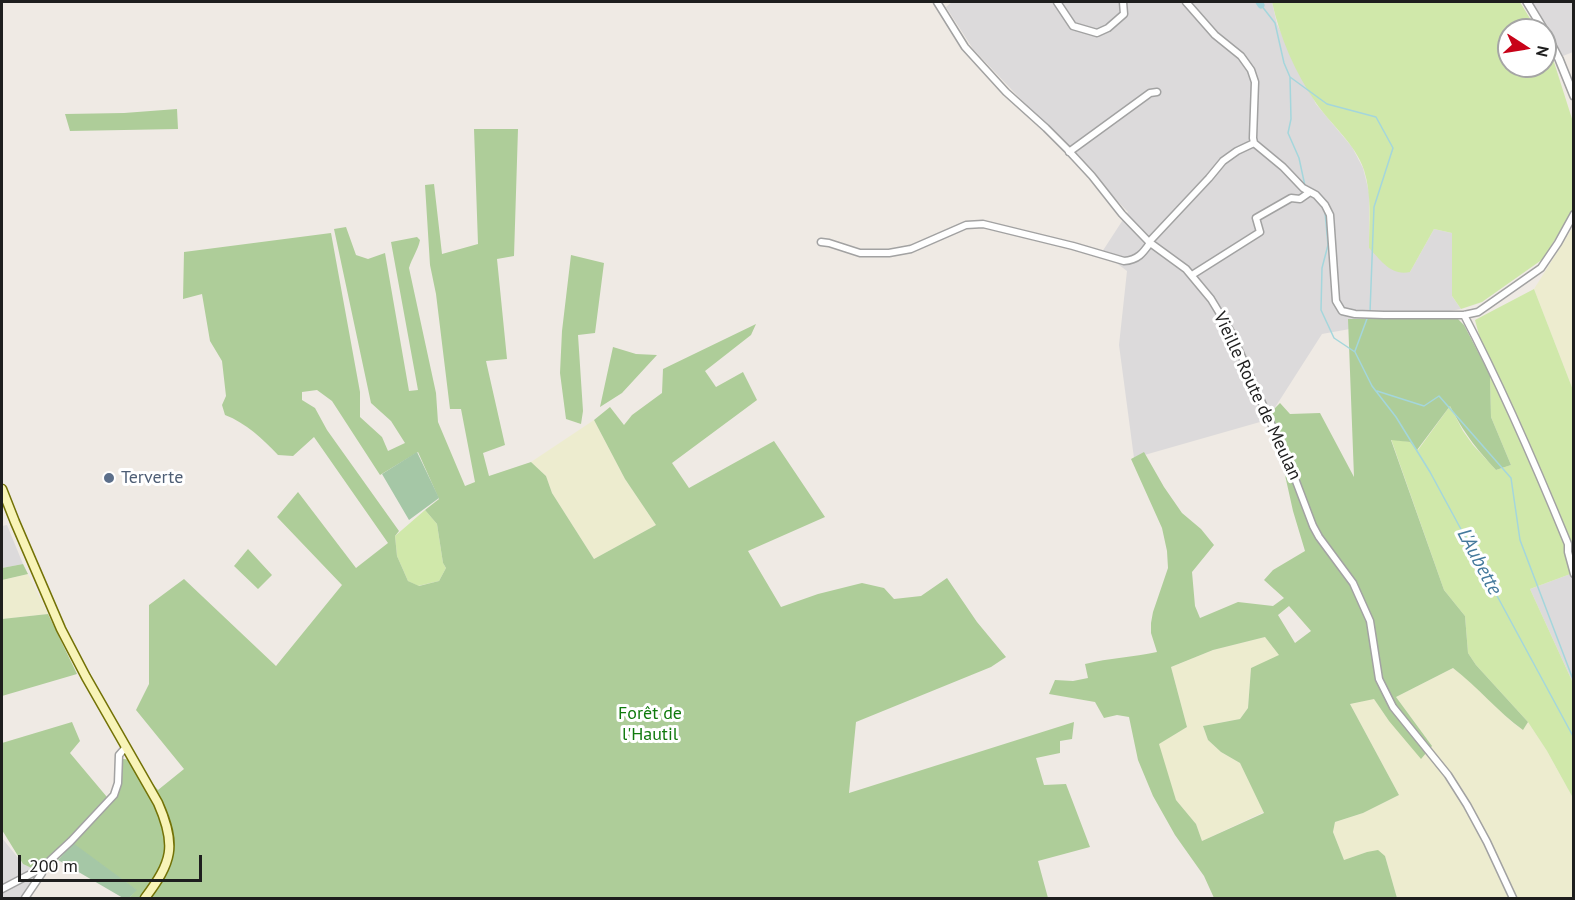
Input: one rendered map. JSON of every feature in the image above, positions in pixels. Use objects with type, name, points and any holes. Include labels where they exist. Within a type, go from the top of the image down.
[{"type":"main road","points":[[2,489],[62,629],[86,677],[166,820],[170,838],[168,858],[165,869],[145,898]]},
{"type":"street","points":[[1057,2],[1073,26],[1097,33],[1124,14],[1123,2]]},
{"type":"street","points":[[1186,2],[1215,35],[1241,56],[1251,70],[1255,82],[1254,143],[1325,205],[1330,215],[1336,301],[1342,311],[1355,314],[1464,315],[1478,312],[1541,268],[1574,214]]},
{"type":"street","points":[[1527,2],[1536,18]]},
{"type":"street","name":"Vieille Route de Meulan","points":[[942,4],[965,47],[1006,92],[1046,128],[1092,176],[1122,214],[1150,242],[1192,275],[1211,299],[1231,332],[1294,476],[1313,526],[1353,582],[1370,621],[1379,679],[1393,707],[1448,775],[1467,805],[1488,842],[1513,898]]},
{"type":"street","points":[[1557,57],[1574,96]]},
{"type":"street","points":[[1069,152],[1150,93],[1156,92]]},
{"type":"street","points":[[820,242],[861,253],[889,254],[911,249],[966,225],[977,224],[1050,240],[1124,261],[1132,261],[1139,258],[1150,242],[1223,160],[1254,143]]},
{"type":"street","points":[[1192,275],[1260,232],[1256,218],[1291,198],[1299,199],[1310,192]]},
{"type":"street","points":[[1464,315],[1485,355],[1542,481],[1568,544],[1574,574]]},
{"type":"street","points":[[2,889],[42,868],[114,795],[118,783],[119,755],[126,747]]},
{"type":"street","points":[[25,898],[42,873],[42,868]]},
{"type":"shaded area","points":[[952,2],[1272,2],[1277,24],[1316,104],[1352,147],[1363,168],[1369,192],[1369,248],[1410,272],[1434,229],[1452,233],[1452,296],[1461,309],[1322,334],[1267,420],[1134,458],[1119,345],[1127,271],[1102,252],[1128,212],[973,49],[946,7]]},
{"type":"shaded area","points":[[1531,2],[1573,2],[1573,52],[1563,56],[1557,46],[1557,18],[1540,18]]},
{"type":"shaded area","points":[[7,525],[23,564],[2,568],[2,526]]},
{"type":"shaded area","points":[[1573,573],[1573,683],[1530,589]]},
{"type":"shaded area","points":[[2,838],[23,864],[44,874],[30,898],[2,898]]},
{"type":"green space","points":[[1272,2],[1520,2],[1530,18],[1497,18],[1497,78],[1557,78],[1557,71],[1573,122],[1573,210],[1543,259],[1482,302],[1461,309],[1452,296],[1452,233],[1434,229],[1410,272],[1397,272],[1382,262],[1369,248],[1368,189],[1360,160],[1316,103],[1301,79],[1284,42]]},
{"type":"green space","points":[[177,109],[178,129],[70,131],[65,114],[124,113]]},
{"type":"green space","name":"Forêt de l'Hautil","points":[[474,129],[518,129],[514,256],[497,259],[507,359],[486,361],[505,445],[483,453],[489,476],[531,462],[546,476],[552,493],[594,559],[656,525],[625,479],[594,420],[610,407],[624,425],[632,415],[662,393],[663,369],[756,324],[751,335],[705,371],[716,387],[743,372],[757,400],[672,463],[689,488],[774,441],[825,517],[748,551],[781,607],[818,594],[862,583],[884,588],[894,599],[921,596],[947,578],[977,622],[1006,657],[991,667],[856,722],[849,793],[1074,722],[1072,739],[1060,741],[1060,753],[1036,758],[1044,785],[1066,784],[1090,847],[1038,861],[1048,898],[129,898],[136,890],[73,844],[44,874],[23,864],[2,830],[2,743],[72,722],[80,741],[70,753],[112,803],[123,759],[133,760],[158,790],[184,769],[136,710],[149,684],[149,605],[184,579],[276,666],[342,585],[277,517],[298,492],[356,568],[388,543],[314,437],[293,456],[278,455],[254,432],[225,415],[222,405],[226,396],[222,361],[210,341],[202,294],[183,299],[184,252],[331,233],[360,392],[360,417],[382,437],[388,451],[405,443],[391,421],[371,403],[334,229],[346,227],[356,255],[368,259],[385,253],[409,391],[418,390],[391,242],[417,237],[420,240],[419,244],[409,268],[436,393],[438,422],[465,486],[475,482],[461,409],[450,409],[436,294],[430,265],[425,185],[434,184],[442,254],[478,244]],"holes":[[[317,390],[332,401],[380,475],[418,452],[439,499],[425,510],[437,524],[443,563],[446,568],[439,581],[419,586],[408,581],[397,556],[395,536],[399,531],[327,430],[315,408],[302,400],[302,392]]]},
{"type":"green space","points":[[1573,227],[1573,390],[1534,289]]},
{"type":"green space","points":[[571,255],[604,263],[595,333],[578,335],[583,411],[581,424],[566,419],[560,373],[562,331]]},
{"type":"green space","points":[[1534,289],[1573,390],[1573,573],[1530,589],[1573,683],[1573,798],[1528,722],[1476,665],[1468,653],[1465,616],[1444,590],[1391,439],[1410,442],[1418,450],[1450,406],[1473,445],[1496,470],[1511,465],[1491,417],[1490,375],[1475,320]]},
{"type":"green space","points":[[1348,319],[1458,319],[1464,325],[1490,375],[1491,417],[1511,465],[1496,470],[1470,439],[1450,406],[1417,450],[1410,442],[1391,440],[1444,590],[1465,616],[1468,653],[1476,665],[1528,722],[1523,730],[1453,668],[1396,697],[1432,746],[1421,759],[1374,699],[1350,704],[1399,795],[1363,813],[1335,822],[1333,832],[1344,860],[1378,850],[1385,856],[1397,898],[1214,898],[1204,876],[1175,835],[1153,796],[1138,760],[1129,717],[1117,715],[1104,718],[1095,702],[1049,694],[1055,680],[1073,681],[1088,678],[1085,664],[1157,652],[1151,633],[1151,623],[1168,568],[1167,551],[1162,528],[1131,459],[1144,452],[1182,513],[1201,529],[1214,545],[1192,572],[1195,606],[1200,618],[1238,602],[1273,606],[1284,598],[1264,580],[1273,570],[1305,551],[1293,511],[1271,412],[1280,403],[1290,414],[1320,413],[1354,477]],"holes":[[[1289,606],[1311,631],[1295,643],[1278,615]],[[1265,637],[1279,655],[1251,668],[1248,708],[1240,719],[1203,726],[1208,740],[1221,752],[1240,763],[1264,813],[1202,841],[1196,824],[1176,800],[1159,744],[1187,727],[1171,667],[1213,650]]]},
{"type":"green space","points":[[613,347],[636,354],[657,355],[622,393],[600,407]]},
{"type":"green space","points":[[594,420],[625,479],[656,525],[594,559],[552,493],[546,476],[531,462]]},
{"type":"green space","points":[[417,452],[439,498],[409,520],[382,474]]},
{"type":"green space","points":[[425,510],[437,524],[443,563],[446,568],[439,581],[418,586],[408,581],[397,556],[395,536]]},
{"type":"green space","points":[[248,549],[272,575],[258,589],[234,566]]},
{"type":"green space","points":[[23,564],[28,574],[2,580],[2,568]]},
{"type":"green space","points":[[28,574],[48,614],[2,619],[2,580]]},
{"type":"green space","points":[[48,614],[77,674],[2,696],[2,619]]},
{"type":"green space","points":[[1265,637],[1280,656],[1251,668],[1248,708],[1240,719],[1203,726],[1208,740],[1221,752],[1240,763],[1264,812],[1202,841],[1196,824],[1176,800],[1158,744],[1187,727],[1171,667],[1213,650]]},
{"type":"green space","points":[[1453,668],[1523,730],[1528,722],[1573,798],[1573,898],[1397,898],[1385,856],[1367,852],[1344,860],[1333,832],[1335,822],[1363,813],[1399,795],[1350,704],[1374,698],[1389,721],[1432,746],[1396,697]]},
{"type":"green space","points":[[73,843],[137,890],[129,898],[123,898],[58,860]]},
{"type":"waterway","name":"L'Aubette","points":[[1262,2],[1261,5],[1275,23],[1284,63],[1290,77],[1291,119],[1288,133],[1299,158],[1305,186]]},
{"type":"waterway","name":"L'Aubette","points":[[1290,77],[1327,104],[1376,117],[1393,148],[1374,207],[1370,312]]},
{"type":"waterway","name":"L'Aubette","points":[[1325,212],[1328,245],[1322,268],[1321,310],[1334,338],[1355,352],[1372,386],[1396,417],[1430,472],[1574,738]]},
{"type":"waterway","name":"L'Aubette","points":[[1355,351],[1368,316]]},
{"type":"waterway","name":"L'Aubette","points":[[1377,391],[1424,406],[1439,396],[1511,478],[1520,540],[1574,682]]},
{"type":"place","name":"Terverte","points":[[109,478]]}]
